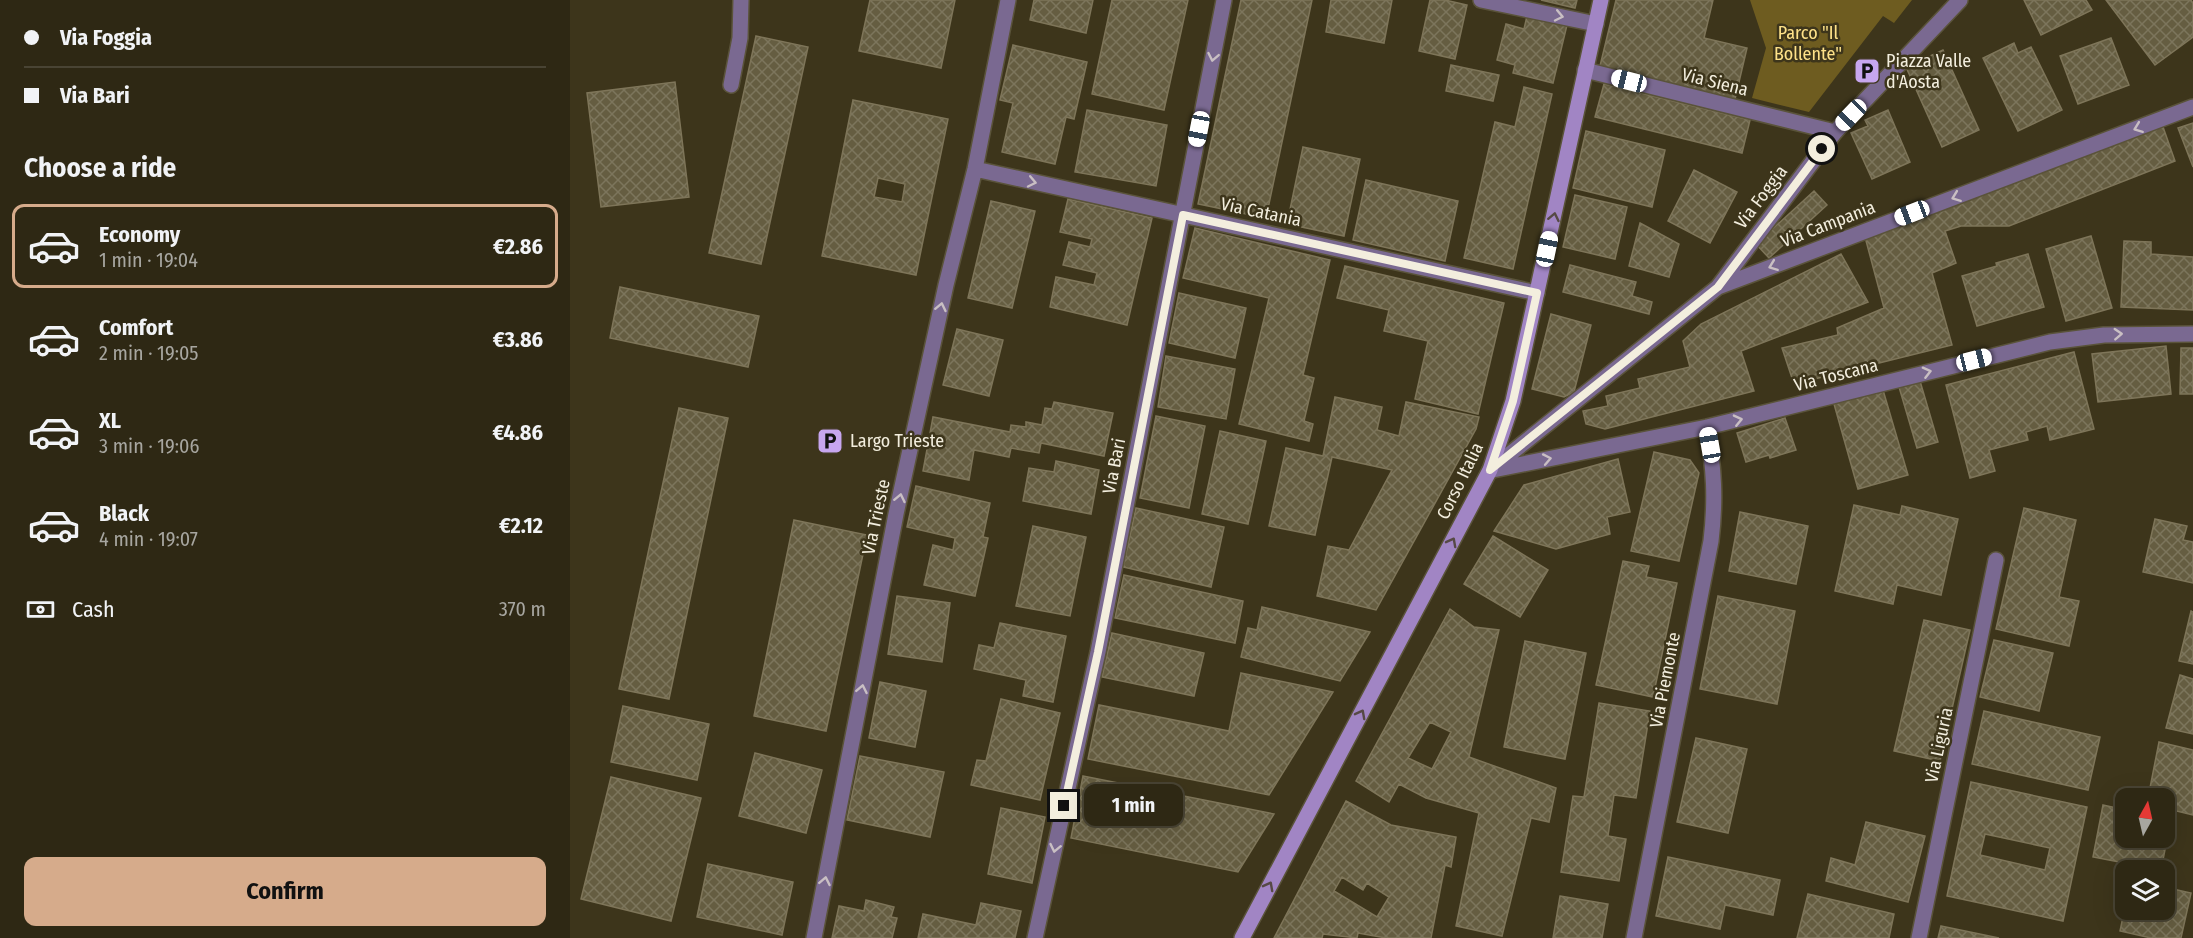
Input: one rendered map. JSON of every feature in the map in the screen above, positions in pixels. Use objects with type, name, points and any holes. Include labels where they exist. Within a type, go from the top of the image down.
[{"type":"street","points":[[730,85],[740,38],[741,0]]},
{"type":"street","name":"Via Trieste","points":[[814,938],[896,514],[946,285],[975,169],[1008,0]]},
{"type":"street","name":"Via Bari","points":[[1035,938],[1098,652],[1224,0]]},
{"type":"street","points":[[1481,0],[1596,24]]},
{"type":"street","name":"Corso Italia","points":[[1242,938],[1490,470],[1513,401],[1601,0]]},
{"type":"street","name":"Via Foggia","points":[[1718,287],[1835,132],[1960,0]]},
{"type":"street","name":"Via Siena","points":[[1585,70],[1835,132]]},
{"type":"street","name":"Via Campania","points":[[1490,470],[1718,287],[2193,107]]},
{"type":"street","name":"Via Catania","points":[[975,169],[1537,293]]},
{"type":"street","name":"Via Toscana","points":[[1490,470],[1707,428],[2050,342],[2104,335],[2193,334]]},
{"type":"street","name":"Via Piemonte","points":[[1634,938],[1711,542],[1716,500],[1707,428]]},
{"type":"street","name":"Via Liguria","points":[[1919,938],[1996,560]]},
{"type":"green space","name":"Parco \"Il Bollente\"","points":[[1750,0],[1912,0],[1894,23],[1883,16],[1809,112],[1752,98],[1766,48]]},
{"type":"building","points":[[870,0],[955,0],[941,68],[859,51]]},
{"type":"building","points":[[1034,0],[1093,0],[1086,33],[1030,20]]},
{"type":"building","points":[[1112,0],[1188,0],[1164,110],[1092,94]]},
{"type":"building","points":[[1241,0],[1312,0],[1266,218],[1198,204]]},
{"type":"building","points":[[1331,0],[1392,0],[1384,43],[1326,32]]},
{"type":"building","points":[[1430,0],[1445,0],[1467,5],[1455,59],[1419,51]]},
{"type":"building","points":[[1541,0],[1577,0],[1575,8]]},
{"type":"building","points":[[1616,0],[1713,0],[1704,38],[1747,48],[1735,99],[1600,66]]},
{"type":"building","points":[[2024,0],[2086,0],[2092,10],[2041,35]]},
{"type":"building","points":[[2106,0],[2191,0],[2193,3],[2193,37],[2155,65]]},
{"type":"building","points":[[1527,16],[1567,25],[1553,83],[1513,73],[1515,65],[1497,60],[1506,24],[1524,29]]},
{"type":"building","points":[[756,36],[808,47],[761,264],[709,253]]},
{"type":"building","points":[[2111,38],[2129,85],[2078,104],[2060,56]]},
{"type":"building","points":[[2014,43],[2018,53],[2031,47],[2062,110],[2018,131],[1983,58]]},
{"type":"building","points":[[1013,45],[1087,62],[1074,119],[1066,117],[1055,164],[1002,152],[1013,103],[1000,100]]},
{"type":"building","points":[[1943,50],[1979,130],[1942,147],[1906,67]]},
{"type":"building","points":[[1451,65],[1499,75],[1493,101],[1446,91]]},
{"type":"building","points":[[675,82],[689,197],[601,207],[587,93]]},
{"type":"building","points":[[1604,84],[1750,120],[1742,153],[1595,117]]},
{"type":"building","points":[[1524,87],[1552,94],[1513,269],[1464,258],[1495,122],[1515,127]]},
{"type":"building","points":[[853,100],[948,119],[916,275],[822,256]],"holes":[[[878,178],[905,184],[902,202],[874,197]]]},
{"type":"building","points":[[1087,110],[1167,125],[1156,186],[1075,172]]},
{"type":"building","points":[[1888,110],[1910,162],[1872,179],[1851,133],[1868,126],[1865,120]]},
{"type":"building","points":[[2193,123],[2193,167],[2178,128]]},
{"type":"building","points":[[2162,124],[2175,161],[2009,226],[1961,226],[1945,231],[1956,263],[1932,273],[1952,345],[1794,384],[1782,348],[1838,335],[1837,328],[1884,308],[1865,237]]},
{"type":"building","points":[[1586,131],[1665,150],[1652,207],[1573,188]]},
{"type":"building","points":[[1303,147],[1360,159],[1344,236],[1287,224]]},
{"type":"building","points":[[1694,170],[1737,192],[1710,243],[1668,221]]},
{"type":"building","points":[[1366,180],[1458,201],[1445,261],[1353,240]]},
{"type":"building","points":[[1814,191],[1827,205],[1769,258],[1756,244]]},
{"type":"building","points":[[1575,195],[1627,207],[1615,259],[1563,247]]},
{"type":"building","points":[[1068,199],[1152,218],[1127,325],[1050,307],[1056,277],[1094,285],[1097,273],[1063,265],[1069,242],[1090,247],[1092,239],[1060,232]]},
{"type":"building","points":[[991,201],[1035,211],[1012,308],[968,298]]},
{"type":"building","points":[[1640,223],[1679,244],[1669,277],[1629,266]]},
{"type":"building","points":[[1195,228],[1330,260],[1303,375],[1314,378],[1304,421],[1313,424],[1309,441],[1239,424],[1269,298],[1183,278]]},
{"type":"building","points":[[2091,236],[2112,308],[2066,321],[2046,249]]},
{"type":"building","points":[[2124,241],[2151,242],[2151,254],[2193,257],[2193,310],[2121,307]]},
{"type":"building","points":[[1841,254],[1868,302],[1741,351],[1754,391],[1605,429],[1586,424],[1583,411],[1608,406],[1606,396],[1640,388],[1638,379],[1690,367],[1683,341],[1701,324]]},
{"type":"building","points":[[2028,254],[2044,307],[1977,326],[1962,276]]},
{"type":"building","points":[[1570,265],[1636,282],[1632,296],[1652,302],[1649,314],[1563,292]]},
{"type":"building","points":[[1345,266],[1504,303],[1478,414],[1415,399],[1428,341],[1384,331],[1389,310],[1337,298]]},
{"type":"building","points":[[620,287],[759,316],[748,367],[610,338]]},
{"type":"building","points":[[1179,293],[1246,308],[1235,358],[1169,343]]},
{"type":"building","points":[[1551,314],[1591,325],[1574,392],[1564,397],[1532,389]]},
{"type":"building","points":[[957,329],[1003,340],[989,396],[943,385]]},
{"type":"building","points":[[2166,346],[2171,394],[2098,402],[2092,354]]},
{"type":"building","points":[[2181,348],[2193,348],[2193,394],[2180,394]]},
{"type":"building","points":[[2074,352],[2094,429],[2050,440],[2047,426],[2026,432],[2028,440],[1989,450],[1995,471],[1970,478],[1946,385]]},
{"type":"building","points":[[1166,356],[1235,369],[1226,419],[1158,407]]},
{"type":"building","points":[[1920,381],[1938,442],[1917,448],[1899,387]]},
{"type":"building","points":[[1883,390],[1908,475],[1858,489],[1834,404]]},
{"type":"building","points":[[1335,397],[1382,407],[1377,430],[1399,436],[1406,402],[1479,417],[1476,429],[1376,610],[1317,596],[1328,546],[1349,550],[1392,470],[1332,457],[1315,535],[1269,526],[1286,448],[1323,456]]},
{"type":"building","points":[[1054,402],[1113,413],[1104,456],[1041,443],[1039,453],[1011,448],[1009,457],[974,450],[969,480],[923,471],[933,417],[1010,432],[1011,425],[1026,427],[1026,422],[1042,425],[1045,408],[1052,409]]},
{"type":"building","points":[[679,408],[728,418],[669,699],[619,689]]},
{"type":"building","points":[[1156,416],[1205,426],[1189,508],[1140,498]]},
{"type":"building","points":[[1785,418],[1796,450],[1746,462],[1737,433]]},
{"type":"building","points":[[1220,431],[1266,441],[1248,524],[1202,514]]},
{"type":"building","points":[[1654,452],[1690,460],[1699,473],[1679,561],[1631,551]]},
{"type":"building","points":[[1618,459],[1630,512],[1607,517],[1610,534],[1556,549],[1494,531],[1524,485]]},
{"type":"building","points":[[1056,461],[1099,470],[1091,514],[1023,501],[1029,468],[1054,472]]},
{"type":"building","points":[[916,486],[990,503],[983,537],[988,538],[975,596],[924,585],[933,545],[953,550],[955,538],[907,527]]},
{"type":"building","points":[[1854,505],[1900,515],[1902,506],[1958,519],[1941,595],[1897,585],[1893,604],[1835,591]]},
{"type":"building","points":[[1136,508],[1224,527],[1211,587],[1123,567]]},
{"type":"building","points":[[2024,508],[2076,520],[2059,597],[2079,601],[2069,646],[1996,629]]},
{"type":"building","points":[[1740,512],[1808,526],[1796,584],[1729,571]]},
{"type":"building","points":[[2155,519],[2187,526],[2183,540],[2193,542],[2193,583],[2143,572]]},
{"type":"building","points":[[794,520],[867,535],[826,731],[754,716]]},
{"type":"building","points":[[1033,526],[1086,537],[1070,616],[1016,606]]},
{"type":"building","points":[[1493,536],[1548,570],[1520,617],[1464,584]]},
{"type":"building","points":[[1623,561],[1649,566],[1646,577],[1677,583],[1653,697],[1596,685]]},
{"type":"building","points":[[1124,575],[1243,601],[1235,643],[1115,618]]},
{"type":"building","points":[[897,596],[950,603],[942,662],[888,654]]},
{"type":"building","points":[[1718,596],[1795,611],[1777,704],[1700,689]]},
{"type":"building","points":[[1262,607],[1370,632],[1340,681],[1241,657],[1248,628],[1257,630]]},
{"type":"building","points":[[1450,609],[1474,627],[1499,630],[1469,757],[1556,788],[1549,822],[1531,818],[1502,936],[1456,926],[1479,813],[1426,798],[1399,784],[1389,802],[1356,781]],"holes":[[[1430,722],[1451,732],[1432,769],[1408,758]]]},
{"type":"building","points":[[2191,611],[2193,612],[2193,664],[2179,661]]},
{"type":"building","points":[[1924,620],[1970,630],[1940,761],[1894,751]]},
{"type":"building","points":[[1000,623],[1066,636],[1053,702],[1023,696],[1026,680],[974,669],[979,645],[994,648]]},
{"type":"building","points":[[1112,633],[1204,653],[1194,696],[1102,677]]},
{"type":"building","points":[[1994,640],[2053,653],[2039,711],[1980,697]]},
{"type":"building","points":[[1525,641],[1586,653],[1565,759],[1504,747]]},
{"type":"building","points":[[1241,673],[1333,692],[1269,795],[1088,759],[1099,705],[1229,731]]},
{"type":"building","points":[[2180,675],[2193,679],[2193,734],[2166,728]]},
{"type":"building","points":[[880,682],[926,691],[915,747],[869,738]]},
{"type":"building","points":[[1001,699],[1060,713],[1040,800],[971,785],[977,760],[986,761]]},
{"type":"building","points":[[1599,703],[1650,711],[1636,798],[1614,795],[1608,836],[1626,839],[1619,881],[1561,872],[1573,796],[1584,797]]},
{"type":"building","points":[[623,706],[709,724],[697,780],[611,762]]},
{"type":"building","points":[[1984,711],[2100,737],[2088,790],[1972,764]]},
{"type":"building","points":[[1696,738],[1747,749],[1728,833],[1677,822]]},
{"type":"building","points":[[2159,742],[2193,750],[2193,815],[2175,811],[2175,788],[2150,788]]},
{"type":"building","points":[[755,753],[822,770],[806,833],[739,816]]},
{"type":"building","points":[[860,756],[944,772],[930,837],[847,820]]},
{"type":"building","points":[[1083,776],[1274,814],[1238,872],[1071,838]]},
{"type":"building","points":[[611,777],[701,798],[671,921],[581,899]]},
{"type":"building","points":[[1971,782],[2087,807],[2063,921],[1947,896]],"holes":[[[1985,834],[2050,848],[2045,870],[1980,855]]]},
{"type":"building","points":[[1346,801],[1391,825],[1456,837],[1451,867],[1445,865],[1431,938],[1386,938],[1358,933],[1357,938],[1323,934],[1322,938],[1274,938]],"holes":[[[1342,877],[1363,890],[1367,883],[1389,897],[1377,917],[1334,891]]]},
{"type":"building","points":[[2103,805],[2115,808],[2115,848],[2165,848],[2163,860],[2115,861],[2093,857]]},
{"type":"building","points":[[1001,808],[1045,817],[1032,883],[988,874]]},
{"type":"building","points":[[1866,822],[1925,836],[1908,902],[1826,881],[1831,858],[1855,865]]},
{"type":"building","points":[[1668,857],[1780,880],[1773,915],[1725,905],[1720,929],[1656,916]]},
{"type":"building","points":[[708,864],[793,882],[782,935],[697,917]]},
{"type":"building","points":[[2175,889],[2191,893],[2181,938],[2151,938],[2120,931],[2122,920],[2175,920]]},
{"type":"building","points":[[1808,894],[1894,914],[1889,938],[1797,938]]},
{"type":"building","points":[[1560,896],[1608,904],[1602,938],[1553,938]]},
{"type":"building","points":[[866,900],[894,907],[891,917],[897,918],[892,938],[832,938],[839,906],[864,911]]},
{"type":"building","points":[[981,903],[1021,911],[1015,938],[918,938],[923,914],[976,925]]},
{"type":"building","points":[[1941,926],[1999,938],[1938,938]]},
{"type":"place","name":"Piazza Valle d'Aosta","points":[[1867,71]]},
{"type":"place","name":"Largo Trieste","points":[[830,441]]},
{"type":"route","points":[[1064,806],[1098,652],[1183,215],[1537,293],[1513,401],[1503,437],[1490,470],[1718,287],[1822,149]]}]
